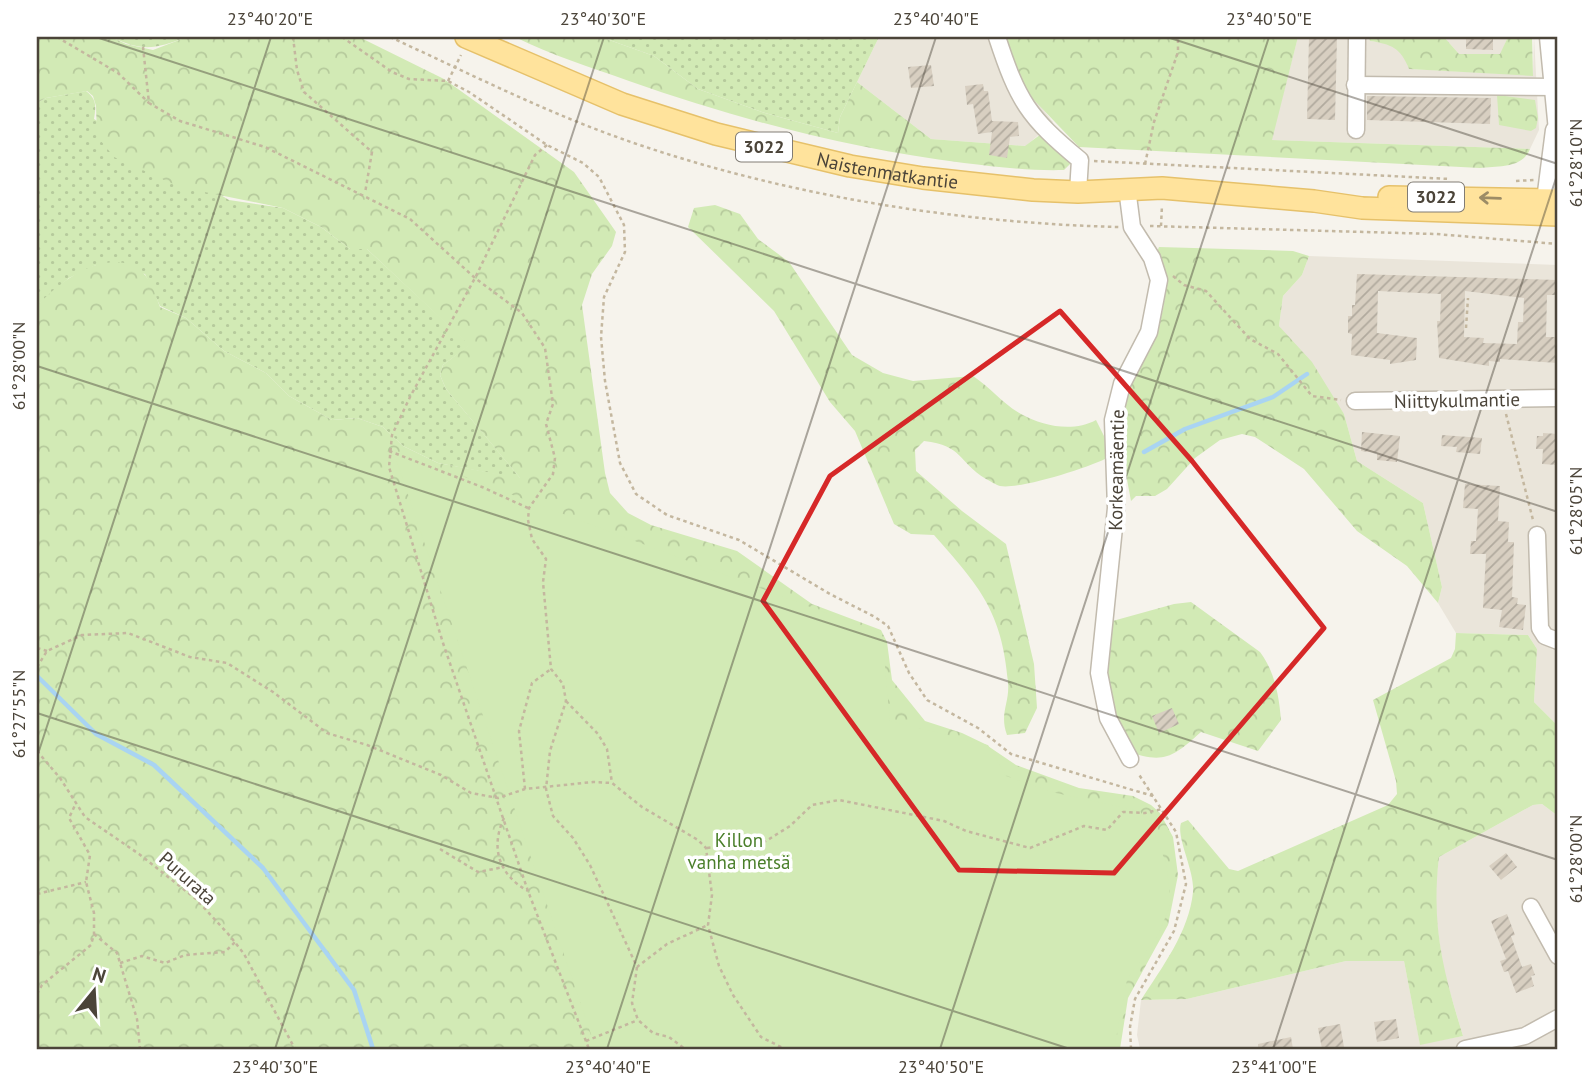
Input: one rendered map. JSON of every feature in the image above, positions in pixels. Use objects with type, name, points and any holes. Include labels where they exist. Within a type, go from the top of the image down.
[{"type":"main road","name":"Naistenmatkantie","points":[[466,37],[622,104],[780,151],[935,180],[985,187],[1314,201],[1399,197],[1550,202]]},
{"type":"street","points":[[997,37],[1014,88],[1023,104],[1039,123],[1080,160],[1078,192]]},
{"type":"street","points":[[1356,130],[1357,37]]},
{"type":"street","points":[[1548,37],[1555,87],[1556,134],[1550,202]]},
{"type":"street","points":[[1355,85],[1555,87]]},
{"type":"street","name":"Korkeamäentie","points":[[1127,194],[1132,227],[1152,258],[1158,280],[1149,332],[1122,384],[1113,420],[1116,519],[1099,673],[1108,718],[1130,759]]},
{"type":"street","name":"Niittykulmantie","points":[[1355,401],[1503,401],[1558,398]]},
{"type":"street","points":[[1537,535],[1540,628],[1545,636],[1558,641]]},
{"type":"street","points":[[1531,907],[1558,956]]},
{"type":"street","points":[[1465,1049],[1525,1043],[1558,1018]]},
{"type":"path","points":[[57,37],[118,73],[149,103],[180,121],[265,147],[365,194],[410,219],[475,278],[522,313],[545,348],[554,404],[546,424],[555,458],[553,474],[528,508],[532,539],[545,559],[543,582],[551,668],[563,684],[566,701],[550,751],[546,789],[553,816],[573,838],[590,865],[637,967],[632,1003],[638,1020],[653,1033],[669,1037],[685,1049]]},
{"type":"path","points":[[293,37],[297,70],[304,92],[372,152],[365,194]]},
{"type":"path","points":[[342,37],[392,72],[409,79],[449,81],[547,145],[583,163],[599,177],[624,225],[625,251],[604,297],[601,337],[604,381],[620,463],[636,494],[667,515],[739,540],[888,626],[909,673],[927,700],[971,724],[1011,754],[1153,796]]},
{"type":"path","points":[[1145,164],[1154,122],[1178,52],[1178,37]]},
{"type":"path","points":[[143,47],[149,103]]},
{"type":"path","points":[[449,81],[454,67]]},
{"type":"path","points":[[547,145],[535,155],[475,278],[410,397],[392,435],[389,467],[422,576],[528,891],[589,1049]]},
{"type":"path","points":[[1080,160],[1453,179]]},
{"type":"path","points":[[1510,183],[1550,202]]},
{"type":"path","points":[[1152,258],[1184,285],[1206,291],[1250,339],[1278,354],[1312,396],[1355,401]]},
{"type":"path","points":[[1466,328],[1468,298]]},
{"type":"path","points":[[1503,401],[1537,535]]},
{"type":"path","points":[[389,451],[482,486],[528,508]]},
{"type":"path","points":[[37,667],[47,651],[82,635],[128,633],[190,657],[228,663],[273,692],[327,733],[367,745],[441,775],[471,793],[498,799],[525,789],[546,789],[593,782],[612,783],[642,807],[698,840],[706,848],[712,895],[708,925],[719,966],[733,996],[761,1037],[785,1049]]},
{"type":"path","points":[[37,648],[47,651]]},
{"type":"path","points":[[525,789],[519,731],[531,683],[551,668]]},
{"type":"path","points":[[566,701],[598,734],[607,748],[612,783]]},
{"type":"path","name":"Pururata","points":[[37,751],[85,817],[139,854],[196,900],[235,942],[295,1049]]},
{"type":"path","points":[[1130,759],[1175,832],[1186,884],[1174,932],[1135,999],[1130,1027],[1131,1049]]},
{"type":"path","points":[[706,848],[766,841],[790,826],[812,805],[839,800],[944,821],[967,831],[1030,848],[1084,826],[1107,830],[1123,812],[1145,813],[1162,809]]},
{"type":"path","points":[[37,994],[42,985],[91,945],[94,934],[94,913],[86,882],[90,855],[69,818],[76,803]]},
{"type":"path","points":[[504,818],[496,834],[497,851],[503,867],[516,884],[528,891]]},
{"type":"path","points":[[440,849],[478,872],[503,867]]},
{"type":"path","points":[[37,894],[86,882]]},
{"type":"path","points":[[637,967],[667,944],[708,925]]},
{"type":"path","points":[[94,934],[117,953],[137,1019],[140,1049]]},
{"type":"path","points":[[120,963],[142,956],[165,962],[185,956],[225,952],[235,942]]},
{"type":"path","points":[[586,1041],[638,1020]]},
{"type":"highlighted area","points":[[1060,311],[1192,461],[1324,628],[1114,873],[959,870],[763,601],[830,476]]},
{"type":"shaded area","points":[[879,37],[1006,37],[1022,83],[1053,122],[1026,146],[931,139],[857,82]]},
{"type":"shaded area","points":[[1298,37],[1369,37],[1370,41],[1391,44],[1404,55],[1409,69],[1533,75],[1534,37],[1539,130],[1530,149],[1271,140]]},
{"type":"shaded area","points":[[1444,37],[1508,37],[1501,54],[1459,54]]},
{"type":"shaded area","points":[[1309,256],[1558,265],[1558,726],[1534,702],[1537,649],[1528,635],[1456,633],[1438,603],[1442,587],[1423,503],[1357,461],[1344,414],[1279,326],[1283,296],[1302,275]]},
{"type":"shaded area","points":[[1542,804],[1558,816],[1558,1049],[1140,1049],[1137,1035],[1141,1000],[1187,999],[1346,961],[1404,961],[1420,1044],[1463,1036],[1443,969],[1434,900],[1439,857],[1533,805]]},
{"type":"green space","points":[[37,37],[111,37],[126,44],[153,50],[187,37],[359,37],[444,79],[574,172],[616,232],[612,246],[592,274],[582,305],[605,473],[610,493],[628,513],[651,525],[737,551],[812,604],[881,630],[887,642],[892,680],[925,721],[985,744],[1016,765],[1079,788],[1133,796],[1160,813],[1173,837],[1178,875],[1168,925],[1128,998],[1120,1049],[37,1049],[37,306],[58,286],[85,269],[114,262],[129,264],[145,275],[160,307],[186,318],[224,351],[266,373],[289,396],[332,420],[357,418],[383,427],[403,446],[438,463],[520,478],[446,389],[440,375],[443,365],[469,345],[367,249],[350,249],[321,227],[283,208],[180,187],[114,157],[97,136],[96,106],[93,96],[87,91],[46,98],[37,103]]},
{"type":"green space","points":[[111,37],[187,37],[157,46],[141,47]]},
{"type":"green space","points":[[515,37],[601,37],[654,56],[698,89],[765,113],[838,133],[840,117],[857,82],[931,139],[1025,146],[1045,131],[1069,157],[1071,163],[1064,170],[1001,167],[921,157],[836,141],[752,120],[670,95],[543,50]]},
{"type":"green space","points":[[601,37],[879,37],[840,117],[838,133],[765,113],[698,89],[654,56]]},
{"type":"green space","points":[[1006,37],[1298,37],[1272,140],[1530,149],[1515,163],[1480,168],[1079,147],[1031,97],[1022,83]]},
{"type":"green space","points":[[1369,37],[1444,37],[1459,54],[1500,54],[1508,37],[1532,37],[1533,76],[1409,69],[1394,48],[1370,41]]},
{"type":"green space","points":[[86,91],[95,104],[94,119],[229,200],[283,208],[321,227],[350,249],[367,249],[470,345],[443,365],[440,375],[446,389],[521,479],[438,463],[403,446],[383,427],[357,418],[332,420],[289,396],[266,373],[224,351],[186,318],[160,306],[145,274],[96,265],[69,278],[37,306],[37,103],[46,98]]},
{"type":"green space","points":[[1497,95],[1535,100],[1538,118],[1536,128],[1531,131],[1499,125]]},
{"type":"green space","points":[[715,205],[740,214],[758,239],[789,262],[852,355],[883,373],[913,381],[973,376],[1015,410],[1039,422],[1069,427],[1096,420],[1110,448],[1109,457],[1072,472],[1023,485],[997,485],[977,472],[954,450],[937,443],[924,441],[915,450],[916,471],[1006,544],[1034,664],[1037,708],[1025,733],[1007,735],[1004,720],[1008,689],[1005,657],[994,618],[976,585],[934,535],[911,534],[894,524],[855,431],[830,402],[774,311],[688,227],[694,208]]},
{"type":"green space","points":[[1159,247],[1293,251],[1309,256],[1302,275],[1283,296],[1279,326],[1312,362],[1344,414],[1357,461],[1423,503],[1442,587],[1438,603],[1407,566],[1357,531],[1304,469],[1255,437],[1242,434],[1220,440],[1195,458],[1167,489],[1155,496],[1136,496],[1131,501],[1123,453],[1123,417],[1131,385],[1156,332],[1161,315],[1164,297],[1163,277],[1156,254]]},
{"type":"green space","name":"Killon vanha metsä","points":[[393,450],[882,634],[890,721],[988,745],[1006,776],[1056,793],[1140,811],[1155,835],[1166,863],[1171,903],[1159,933],[1127,980],[1114,1049],[596,1049]]},
{"type":"green space","points":[[1191,602],[1260,652],[1273,676],[1281,720],[1258,751],[1201,732],[1175,753],[1167,756],[1150,757],[1126,751],[1104,681],[1109,622]]},
{"type":"green space","points":[[1456,633],[1528,635],[1537,649],[1534,702],[1558,726],[1558,816],[1542,804],[1533,805],[1439,857],[1437,905],[1440,948],[1463,1036],[1420,1045],[1404,961],[1346,961],[1187,999],[1141,1000],[1173,949],[1190,907],[1193,884],[1181,837],[1181,823],[1188,820],[1229,869],[1238,871],[1388,805],[1397,794],[1396,781],[1373,700],[1451,658],[1455,649]]},
{"type":"building","points":[[1309,37],[1337,37],[1335,120],[1307,119]]},
{"type":"building","points":[[1466,37],[1493,37],[1493,50],[1466,49]]},
{"type":"building","points":[[931,65],[934,86],[911,88],[908,67]]},
{"type":"building","points":[[983,84],[984,91],[988,91],[992,121],[1018,122],[1019,136],[1010,137],[1007,158],[989,155],[992,132],[978,134],[973,104],[967,105],[965,86]]},
{"type":"building","points":[[1367,96],[1491,98],[1490,124],[1367,120]]},
{"type":"building","points":[[1357,274],[1558,280],[1558,295],[1547,295],[1546,337],[1558,337],[1558,363],[1500,359],[1500,362],[1489,361],[1489,366],[1439,358],[1437,321],[1440,321],[1441,294],[1378,291],[1377,333],[1417,338],[1416,360],[1390,364],[1390,360],[1351,355],[1352,334],[1348,333],[1348,316],[1352,316],[1352,305],[1355,305]],"holes":[[[1465,291],[1524,298],[1523,322],[1518,322],[1517,344],[1483,343],[1484,338],[1464,337]]]},
{"type":"building","points":[[1362,432],[1400,436],[1397,462],[1377,460],[1377,453],[1361,451]]},
{"type":"building","points":[[1543,433],[1558,434],[1558,465],[1542,464],[1543,449],[1536,449],[1537,436],[1543,436]]},
{"type":"building","points":[[1442,435],[1482,438],[1480,454],[1456,452],[1457,447],[1441,446]]},
{"type":"building","points":[[1465,484],[1500,486],[1498,521],[1509,522],[1508,542],[1514,542],[1512,597],[1518,598],[1517,604],[1526,605],[1523,630],[1499,627],[1502,610],[1483,608],[1486,554],[1470,554],[1471,541],[1476,541],[1478,509],[1463,508]]},
{"type":"building","points":[[1172,708],[1179,724],[1159,733],[1152,716]]},
{"type":"building","points":[[1506,853],[1517,867],[1501,880],[1489,866]]},
{"type":"building","points":[[1507,914],[1515,935],[1511,936],[1522,967],[1531,964],[1535,975],[1531,976],[1534,986],[1516,993],[1508,971],[1504,972],[1500,961],[1506,959],[1491,921]]},
{"type":"building","points":[[1396,1019],[1399,1038],[1377,1042],[1374,1022]]},
{"type":"building","points":[[1340,1024],[1344,1047],[1322,1049],[1318,1028]]},
{"type":"building","points":[[1291,1037],[1293,1049],[1258,1049],[1258,1044]]},
{"type":"waterway","points":[[1144,452],[1185,429],[1273,397],[1307,374]]},
{"type":"waterway","points":[[37,676],[96,734],[154,765],[263,868],[354,990],[373,1049]]}]
